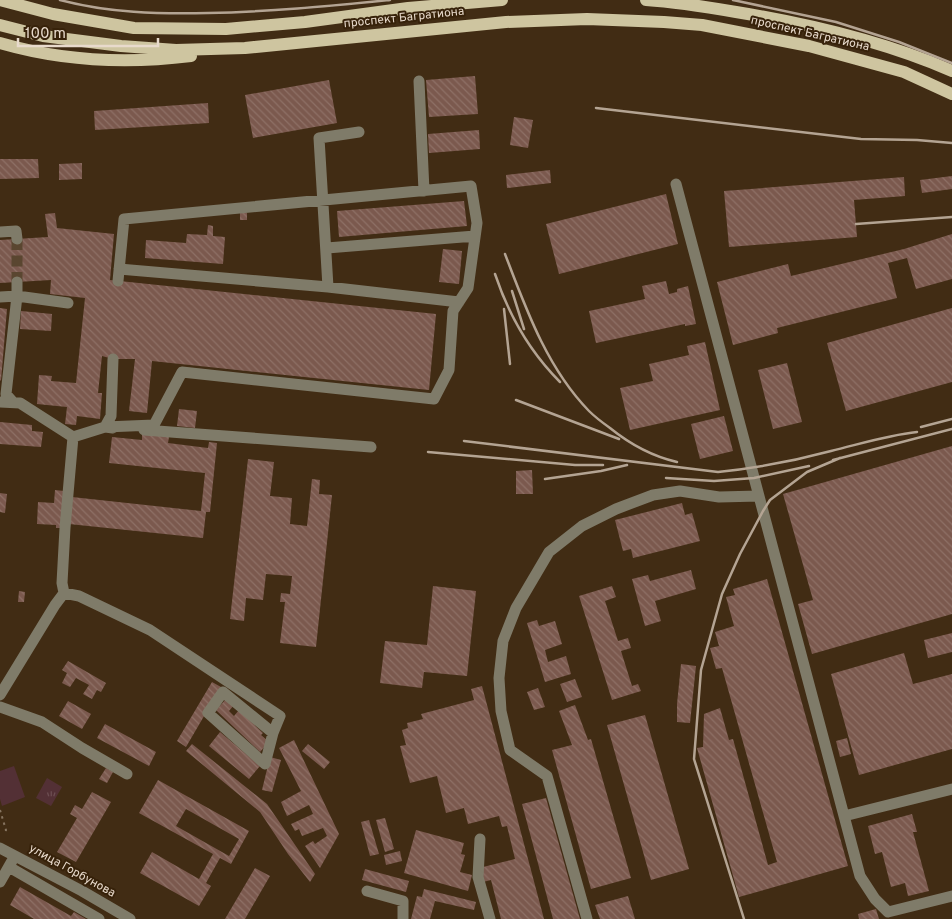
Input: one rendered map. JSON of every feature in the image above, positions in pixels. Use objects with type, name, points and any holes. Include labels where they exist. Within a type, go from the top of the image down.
[{"type":"main road","name":"проспект Багратиона","points":[[2,0],[53,14],[134,28],[226,29],[305,22],[408,8],[502,0]]},
{"type":"main road","name":"проспект Багратиона","points":[[646,0],[713,8],[772,18],[840,33],[892,48],[952,71]]},
{"type":"main road","name":"проспект Багратиона","points":[[0,25],[43,36],[121,46],[176,50],[245,48],[506,22],[578,20],[664,22],[702,25],[809,46],[904,72],[952,94]]},
{"type":"main road","points":[[0,43],[70,58],[122,61],[158,60],[245,48]]},
{"type":"street","points":[[419,81],[424,191]]},
{"type":"street","points":[[328,287],[319,138],[359,132]]},
{"type":"street","points":[[676,184],[860,876],[889,916],[952,896]]},
{"type":"street","points":[[0,402],[20,403],[60,433],[81,436],[105,427],[154,425],[182,372],[434,399],[449,370],[453,311],[468,288],[477,224],[471,186],[124,220],[118,281]]},
{"type":"street","points":[[0,232],[16,231],[16,239]]},
{"type":"street","points":[[326,248],[475,236]]},
{"type":"street","points":[[119,269],[328,287],[459,302]]},
{"type":"street","points":[[13,402],[6,394],[17,282]]},
{"type":"street","points":[[0,297],[17,296],[68,303]]},
{"type":"street","points":[[105,427],[111,416],[113,359]]},
{"type":"street","points":[[105,427],[371,447]]},
{"type":"street","points":[[64,593],[62,583],[65,528],[81,436]]},
{"type":"street","points":[[587,919],[547,776],[510,750],[501,711],[500,678],[503,641],[516,608],[549,552],[582,526],[616,510],[653,494],[680,491],[719,497],[759,496]]},
{"type":"street","points":[[0,695],[54,605],[64,593]]},
{"type":"street","points":[[64,593],[79,596],[150,630],[280,716],[273,733],[266,764],[208,713],[223,692],[273,733]]},
{"type":"street","points":[[0,708],[42,722],[127,774]]},
{"type":"street","points":[[844,816],[952,789]]},
{"type":"street","points":[[480,839],[478,877],[490,919]]},
{"type":"street","name":"улица Горбунова","points":[[0,848],[16,855],[130,919]]},
{"type":"street","points":[[0,882],[16,855]]},
{"type":"street","points":[[9,867],[99,919]]},
{"type":"street","points":[[367,891],[403,901],[403,919]]},
{"type":"path","points":[[0,810],[6,830],[5,835]]},
{"type":"green space","points":[[14,766],[25,797],[2,806],[0,799],[0,771]]},
{"type":"green space","points":[[47,778],[62,787],[51,806],[36,798]]},
{"type":"building","points":[[475,76],[478,114],[429,117],[426,80]]},
{"type":"building","points":[[329,80],[337,123],[253,138],[245,95]]},
{"type":"building","points":[[208,103],[209,123],[95,130],[94,111]]},
{"type":"building","points":[[514,117],[533,120],[528,148],[510,145]]},
{"type":"building","points":[[479,130],[480,149],[429,153],[428,134]]},
{"type":"building","points":[[0,159],[38,159],[39,178],[0,179]]},
{"type":"building","points":[[82,163],[82,179],[59,180],[59,164]]},
{"type":"building","points":[[550,170],[551,183],[507,188],[506,175]]},
{"type":"building","points":[[952,176],[952,189],[922,193],[920,180]]},
{"type":"building","points":[[904,177],[905,196],[854,200],[857,237],[729,247],[724,191]]},
{"type":"building","points":[[666,194],[678,244],[559,274],[546,224]]},
{"type":"building","points":[[464,201],[467,226],[339,237],[337,211]]},
{"type":"building","points":[[240,212],[247,213],[247,220],[240,220]]},
{"type":"building","points":[[55,213],[57,228],[114,234],[110,280],[436,314],[429,390],[152,361],[147,413],[129,411],[135,359],[113,359],[102,356],[98,393],[102,393],[100,419],[77,416],[76,425],[65,424],[67,407],[37,404],[39,375],[52,376],[51,381],[76,383],[85,298],[50,294],[51,280],[0,283],[0,240],[48,237],[45,214]]},
{"type":"building","points":[[208,225],[213,226],[213,236],[225,237],[223,264],[145,258],[146,240],[186,243],[187,234],[207,235]]},
{"type":"building","points":[[952,234],[952,279],[916,289],[907,258],[888,263],[897,298],[777,328],[778,333],[733,345],[717,282],[788,264],[791,276],[904,249]]},
{"type":"building","points":[[443,249],[462,251],[459,284],[439,282]]},
{"type":"building","points":[[666,281],[669,294],[677,292],[677,289],[688,286],[696,324],[685,326],[685,324],[596,343],[589,311],[645,299],[642,286]]},
{"type":"building","points":[[0,308],[7,309],[1,381],[0,380]]},
{"type":"building","points":[[952,308],[952,382],[846,411],[827,343]]},
{"type":"building","points":[[21,311],[52,314],[51,331],[20,329]]},
{"type":"building","points":[[705,342],[720,410],[630,430],[620,388],[653,381],[649,364],[689,355],[687,346]]},
{"type":"building","points":[[787,363],[802,422],[773,429],[758,370]]},
{"type":"building","points":[[179,409],[197,411],[195,428],[177,426]]},
{"type":"building","points":[[724,416],[733,451],[700,459],[691,424]]},
{"type":"building","points":[[0,422],[32,425],[32,431],[43,432],[41,447],[0,444]]},
{"type":"building","points":[[142,434],[169,437],[168,443],[208,448],[209,442],[217,443],[210,512],[206,512],[203,538],[69,524],[72,497],[201,511],[205,473],[109,463],[112,437],[142,440]]},
{"type":"building","points":[[952,446],[952,614],[812,654],[798,604],[813,600],[783,494]]},
{"type":"building","points":[[248,459],[274,462],[270,496],[292,498],[290,524],[307,526],[312,479],[320,480],[319,494],[332,495],[316,647],[280,643],[285,602],[280,602],[281,593],[290,594],[292,576],[266,574],[263,600],[246,598],[244,621],[230,619]]},
{"type":"building","points":[[532,470],[533,494],[516,494],[516,471]]},
{"type":"building","points":[[55,490],[64,491],[61,528],[56,528],[56,525],[37,524],[38,502],[54,503]]},
{"type":"building","points":[[0,493],[7,494],[5,513],[0,512]]},
{"type":"building","points":[[682,503],[685,515],[692,513],[700,541],[633,558],[631,549],[623,551],[615,520]]},
{"type":"building","points":[[691,570],[696,589],[655,601],[661,621],[645,626],[632,579],[648,575],[650,581]]},
{"type":"building","points":[[767,579],[848,866],[739,897],[697,748],[703,747],[704,714],[720,708],[729,740],[733,739],[768,865],[777,862],[722,668],[716,669],[710,648],[719,646],[715,632],[734,626],[726,597],[735,595],[733,589]]},
{"type":"building","points":[[433,586],[476,591],[467,676],[424,672],[422,688],[380,683],[385,641],[427,645]]},
{"type":"building","points":[[612,586],[616,597],[605,601],[618,641],[628,638],[631,648],[621,651],[632,686],[638,684],[641,691],[612,700],[579,596]]},
{"type":"building","points":[[19,591],[25,592],[24,602],[18,602]]},
{"type":"building","points":[[537,620],[539,626],[555,621],[562,644],[545,650],[548,662],[566,656],[571,674],[545,682],[527,623]]},
{"type":"building","points":[[952,633],[952,652],[928,658],[924,640]]},
{"type":"building","points":[[904,653],[913,684],[952,674],[952,749],[859,775],[831,674]]},
{"type":"building","points":[[68,661],[106,683],[101,692],[97,690],[92,699],[83,694],[89,685],[76,678],[70,687],[62,683],[67,673],[62,670]]},
{"type":"building","points":[[681,664],[696,666],[690,723],[677,722]]},
{"type":"building","points":[[575,679],[582,697],[567,702],[560,684]]},
{"type":"building","points":[[212,682],[221,687],[186,747],[177,741]]},
{"type":"building","points":[[482,686],[544,919],[501,919],[491,880],[483,882],[479,868],[515,859],[507,826],[502,827],[499,816],[468,824],[464,808],[446,813],[437,776],[410,783],[400,746],[406,745],[402,730],[408,728],[407,723],[423,719],[421,714],[474,700],[471,689]]},
{"type":"building","points":[[538,688],[545,707],[534,710],[527,692]]},
{"type":"building","points":[[227,698],[234,705],[229,711],[234,716],[239,710],[263,733],[261,735],[269,742],[260,752],[216,710]]},
{"type":"building","points":[[68,701],[91,714],[82,729],[59,716]]},
{"type":"building","points":[[575,705],[588,740],[591,739],[631,878],[591,889],[552,750],[572,745],[559,711]]},
{"type":"building","points":[[645,715],[689,869],[651,880],[607,725]]},
{"type":"building","points":[[105,724],[156,752],[149,766],[97,738]]},
{"type":"building","points":[[220,732],[260,766],[249,779],[209,746]]},
{"type":"building","points":[[847,738],[851,754],[840,757],[836,741]]},
{"type":"building","points":[[294,740],[339,834],[320,868],[305,846],[313,841],[315,844],[327,836],[323,828],[302,836],[299,829],[295,831],[291,824],[313,814],[309,805],[287,816],[281,802],[301,791],[279,748]]},
{"type":"building","points":[[192,744],[267,804],[315,874],[310,882],[288,854],[260,812],[186,751]]},
{"type":"building","points":[[308,744],[330,762],[324,769],[302,751]]},
{"type":"building","points":[[270,757],[281,760],[272,792],[262,790]]},
{"type":"building","points":[[106,768],[113,772],[107,783],[99,779]]},
{"type":"building","points":[[158,780],[249,831],[231,864],[220,858],[206,883],[211,886],[199,906],[140,873],[152,852],[199,879],[213,854],[139,813]],"holes":[[[186,809],[239,839],[229,856],[176,826]]]},
{"type":"building","points":[[92,792],[111,802],[76,862],[57,852],[77,818],[70,814],[75,805],[82,809]]},
{"type":"building","points":[[546,798],[580,919],[553,919],[522,804]]},
{"type":"building","points":[[912,814],[917,832],[913,832],[929,891],[908,896],[905,883],[891,887],[882,852],[875,854],[868,826]]},
{"type":"building","points":[[385,818],[394,849],[385,852],[376,820]]},
{"type":"building","points":[[369,820],[379,854],[370,856],[361,822]]},
{"type":"building","points":[[416,830],[464,843],[461,854],[465,855],[460,872],[472,875],[468,891],[404,873]]},
{"type":"building","points":[[400,851],[402,861],[386,865],[384,855]]},
{"type":"building","points":[[255,868],[270,876],[245,919],[225,919]]},
{"type":"building","points":[[365,869],[409,881],[406,892],[362,880]]},
{"type":"building","points":[[20,887],[71,916],[74,912],[86,919],[34,919],[10,905]]},
{"type":"building","points":[[424,889],[476,902],[474,910],[435,901],[430,919],[411,919],[417,896],[422,897]]},
{"type":"building","points":[[628,896],[635,919],[600,919],[595,905]]},
{"type":"building","points":[[876,909],[879,919],[859,919],[858,914]]},
{"type":"tunnel","points":[[17,239],[17,282]]},
{"type":"railway","points":[[60,0],[97,8],[152,13],[276,10],[390,0]]},
{"type":"railway","points":[[733,0],[836,22],[899,42],[952,63]]},
{"type":"railway","points":[[596,108],[861,139],[952,143]]},
{"type":"railway","points":[[856,224],[952,217]]},
{"type":"railway","points":[[505,254],[539,337],[561,376],[574,394],[589,411],[626,440],[650,453],[677,462]]},
{"type":"railway","points":[[495,274],[521,332],[539,358],[560,382]]},
{"type":"railway","points":[[512,291],[524,329]]},
{"type":"railway","points":[[504,309],[510,364]]},
{"type":"railway","points":[[516,400],[619,439]]},
{"type":"railway","points":[[921,427],[952,419]]},
{"type":"railway","points":[[833,460],[952,429]]},
{"type":"railway","points":[[464,441],[718,472],[789,461],[885,437],[917,432]]},
{"type":"railway","points":[[428,452],[575,465],[603,465]]},
{"type":"railway","points":[[744,919],[694,759],[701,670],[722,594],[740,554],[770,500],[807,472],[840,458]]},
{"type":"railway","points":[[545,479],[601,471],[627,465]]},
{"type":"railway","points":[[666,478],[714,481],[754,478],[809,466]]}]
